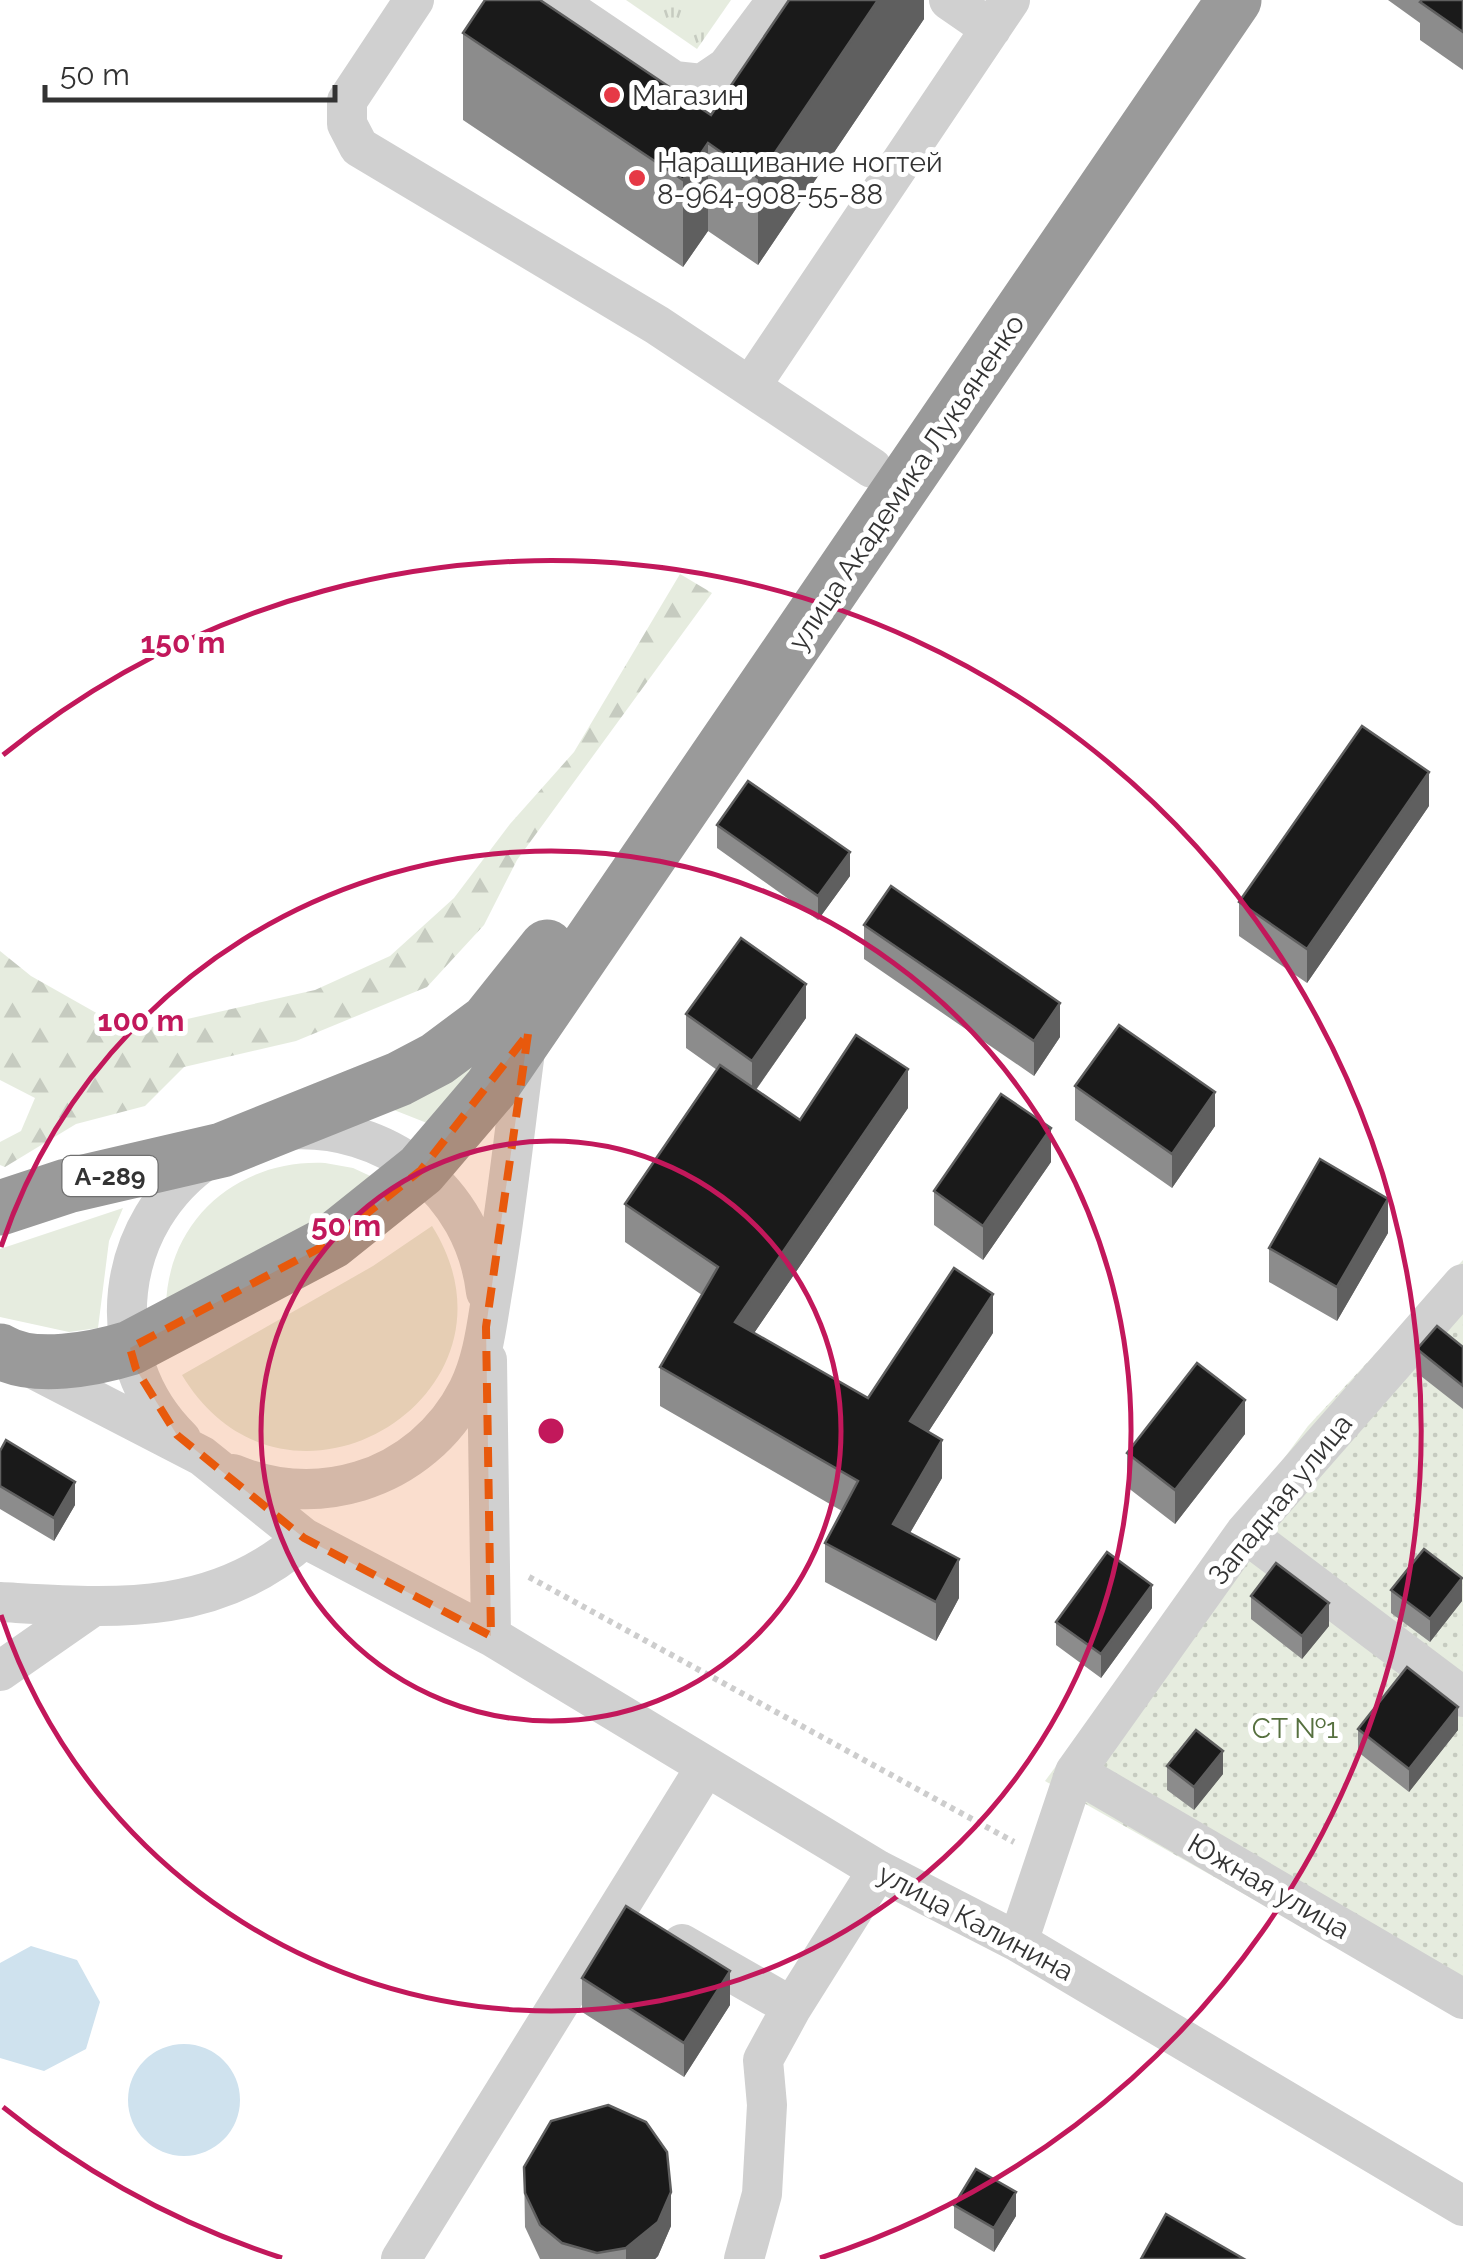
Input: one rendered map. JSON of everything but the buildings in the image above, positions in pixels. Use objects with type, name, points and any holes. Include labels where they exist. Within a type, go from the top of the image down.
[{"type":"highway","name":"улица Академика Лукьяненко","points":[[561,956],[872,468],[1189,0]]},
{"type":"highway","name":"улица Академика Лукьяненко","points":[[561,956],[1234,0]]},
{"type":"highway","points":[[6,1354],[105,1356],[130,1348],[332,1242],[422,1170],[491,1088],[528,1034],[561,956]]},
{"type":"highway","points":[[247,1141],[437,1060],[488,1022],[561,956]]},
{"type":"highway","name":"А-289","points":[[0,1208],[67,1186],[247,1141]]},
{"type":"street","points":[[414,0],[347,101],[347,124],[359,147],[657,325],[872,468]]},
{"type":"street","points":[[554,0],[674,81],[702,84],[728,67],[777,0]]},
{"type":"street","points":[[750,387],[1001,14],[949,0]]},
{"type":"street","points":[[491,1636],[486,1327],[510,1191],[528,1034]]},
{"type":"street","name":"А-289","points":[[202,1456],[246,1479],[294,1489],[342,1486],[389,1470],[429,1442],[451,1417],[475,1374],[486,1327],[486,1288],[470,1232],[449,1198],[422,1170],[392,1150],[342,1132],[247,1141]]},
{"type":"street","points":[[202,1456],[156,1410],[130,1348],[126,1294],[133,1257],[147,1224],[179,1181],[247,1141]]},
{"type":"street","name":"Западная улица","points":[[1018,1942],[1075,1772],[1244,1533],[1463,1284]]},
{"type":"street","name":"улица Калинина","points":[[6,1354],[202,1456],[304,1538],[491,1636],[704,1768],[878,1870],[1018,1942],[1463,2206]]},
{"type":"street","points":[[1244,1533],[1463,1697]]},
{"type":"street","points":[[0,1602],[92,1607],[168,1603],[248,1580],[304,1538]]},
{"type":"street","points":[[0,1671],[92,1607]]},
{"type":"street","points":[[415,2251],[704,1768]]},
{"type":"street","name":"Южная улица","points":[[1075,1772],[1463,1999]]},
{"type":"street","points":[[744,2259],[762,2194],[767,2105],[763,2060],[878,1870]]},
{"type":"street","points":[[617,1908],[792,2007]]},
{"type":"path","points":[[525,1575],[1046,1859]]},
{"type":"highlighted area","points":[[528,1034],[486,1327],[491,1636],[304,1538],[177,1435],[136,1369],[130,1348],[331,1242],[421,1170]]},
{"type":"green space","points":[[626,0],[731,0],[697,49]]},
{"type":"green space","points":[[680,574],[712,593],[517,860],[484,925],[427,987],[296,1041],[184,1067],[145,1106],[76,1124],[5,1167],[0,1165],[0,1142],[21,1131],[35,1098],[0,1080],[0,951],[31,976],[130,1032],[315,990],[390,956],[454,898],[510,824],[574,752]]},
{"type":"green space","points":[[487,1054],[432,1125],[394,1110]]},
{"type":"green space","points":[[325,1163],[353,1168],[392,1186],[166,1306],[170,1275],[180,1246],[214,1200],[264,1171],[294,1164]]},
{"type":"green space","points":[[123,1208],[109,1241],[98,1328],[69,1332],[0,1317],[0,1249]]},
{"type":"green space","points":[[432,1226],[456,1288],[452,1344],[427,1393],[386,1428],[335,1448],[280,1448],[227,1425],[182,1375],[373,1266]]},
{"type":"green space","name":"СТ №1","points":[[1463,1260],[1463,2018],[1045,1781],[1308,1426]]},
{"type":"water","points":[[31,1946],[77,1960],[100,2002],[86,2049],[44,2071],[0,2058],[0,1963]]},
{"type":"water","points":[[184,2044],[205,2048],[224,2060],[236,2079],[240,2100],[236,2121],[224,2140],[205,2152],[184,2156],[163,2152],[144,2140],[132,2121],[128,2100],[132,2079],[144,2060],[163,2048]]},
{"type":"place","name":"Магазин","points":[[612,95]]},
{"type":"place","name":"Наращивание ногтей 8-964-908-55-88","points":[[637,178]]}]
